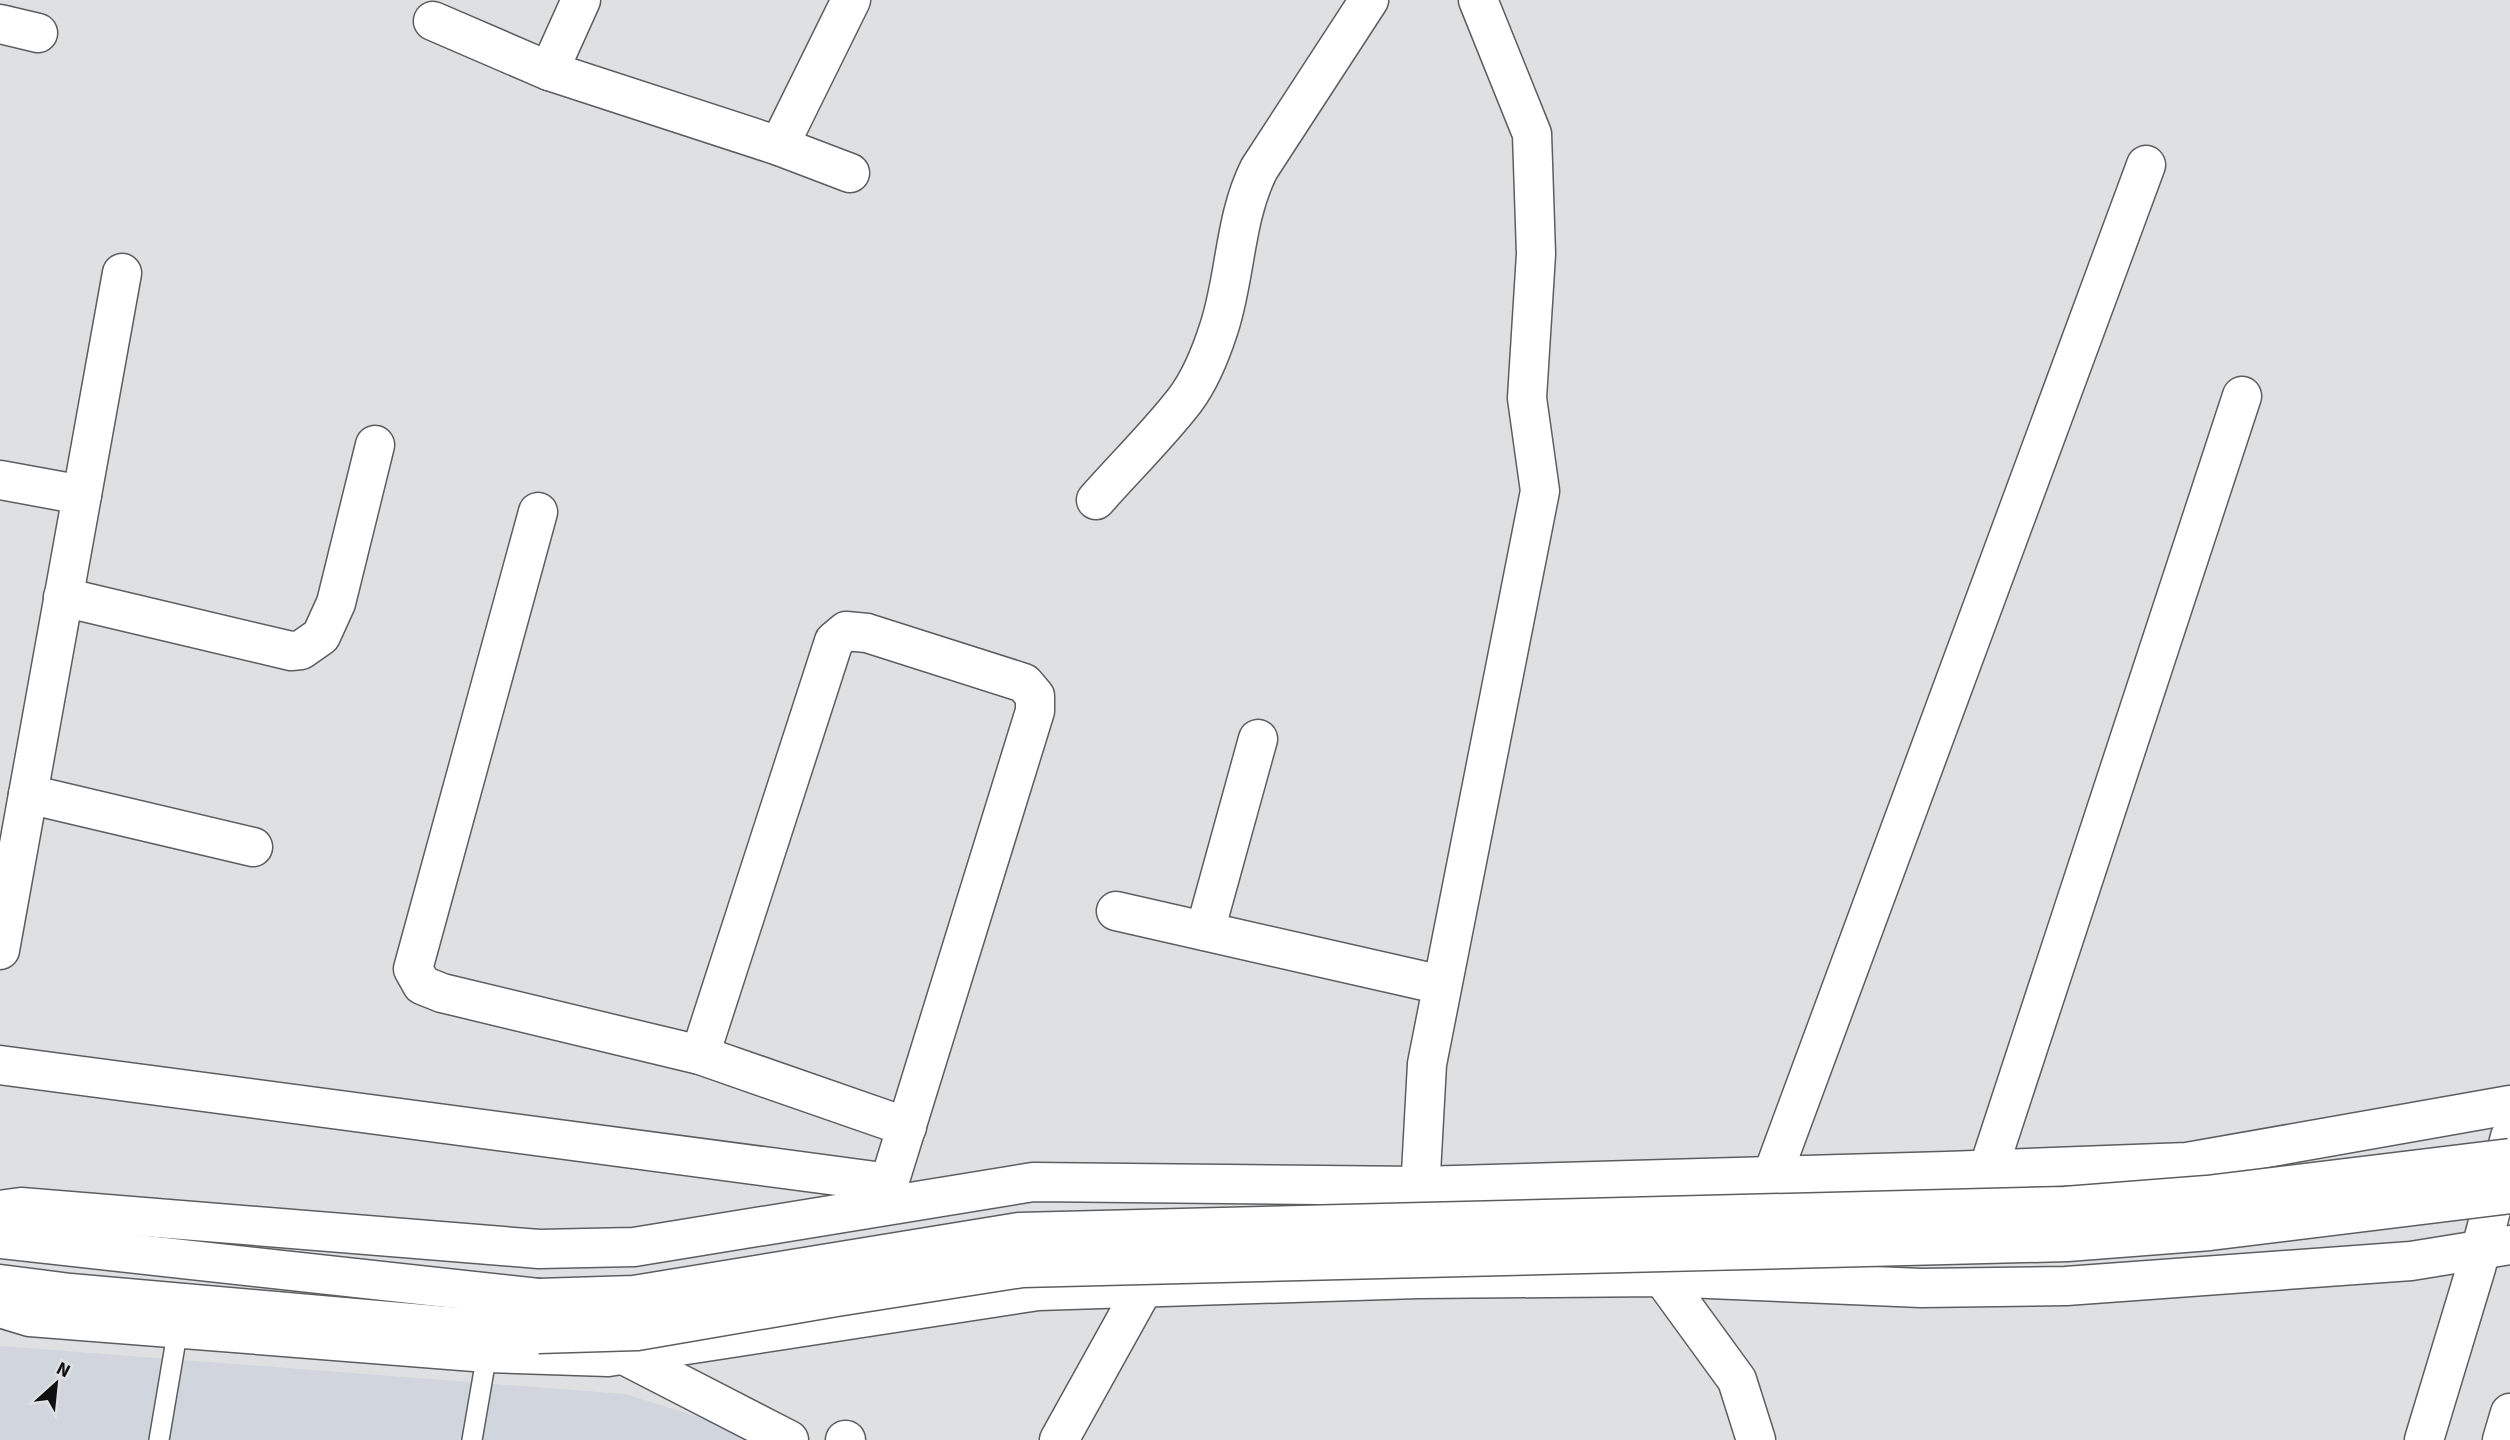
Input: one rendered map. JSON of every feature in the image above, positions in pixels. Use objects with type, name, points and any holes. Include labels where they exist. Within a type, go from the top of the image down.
[{"type":"street","points":[[549,71],[581,0]]},
{"type":"street","points":[[779,146],[851,0]]},
{"type":"street","points":[[1096,500],[1185,400],[1200,374],[1219,327],[1249,190],[1259,169],[1368,0]]},
{"type":"street","points":[[1418,1279],[1419,1186],[1427,1064],[1539,491],[1527,398],[1536,254],[1532,134],[1478,0]]},
{"type":"street","points":[[433,21],[549,71],[779,146],[850,173]]},
{"type":"street","points":[[0,24],[38,33]]},
{"type":"street","points":[[1772,1176],[2146,165]]},
{"type":"street","points":[[0,950],[8,857],[28,794],[122,273]]},
{"type":"street","points":[[1988,1170],[2242,396]]},
{"type":"street","points":[[63,597],[291,651],[301,650],[321,636],[336,603],[375,445]]},
{"type":"street","points":[[0,480],[82,495]]},
{"type":"street","points":[[538,512],[413,969],[422,985],[442,993],[700,1055],[907,1127]]},
{"type":"street","points":[[700,1055],[834,641],[846,631],[867,633],[1024,683],[1035,696],[1035,711],[886,1195]]},
{"type":"street","points":[[1206,931],[1258,739]]},
{"type":"street","points":[[28,794],[253,847]]},
{"type":"street","points":[[1116,911],[1442,985]]},
{"type":"street","points":[[0,1065],[886,1195]]},
{"type":"street","points":[[0,1210],[21,1207],[539,1249],[634,1247],[886,1195],[1033,1182],[1419,1186],[2187,1162],[2510,1105]]},
{"type":"street","points":[[2424,1440],[2496,1247],[2510,1137]]},
{"type":"street","points":[[0,1284],[70,1293],[538,1316],[634,1295],[1019,1232],[2065,1206],[2207,1195],[2510,1157]]},
{"type":"street","points":[[0,1239],[638,1331],[1022,1268],[2067,1242],[2210,1231],[2510,1194]]},
{"type":"street","points":[[0,1308],[30,1317],[486,1353],[608,1357],[1038,1291],[1418,1279],[1662,1277],[1921,1288],[2066,1286],[2411,1261],[2496,1247]]},
{"type":"street","points":[[1662,1277],[1737,1380],[1756,1440]]},
{"type":"street","points":[[1059,1440],[1144,1287]]},
{"type":"street","points":[[622,1354],[789,1440]]},
{"type":"street","points":[[2502,1440],[2510,1413]]},
{"type":"lane","points":[[159,1440],[178,1328]]},
{"type":"lane","points":[[472,1440],[486,1353]]},
{"type":"shaded area","points":[[0,1346],[625,1394],[771,1440],[0,1440]]}]
